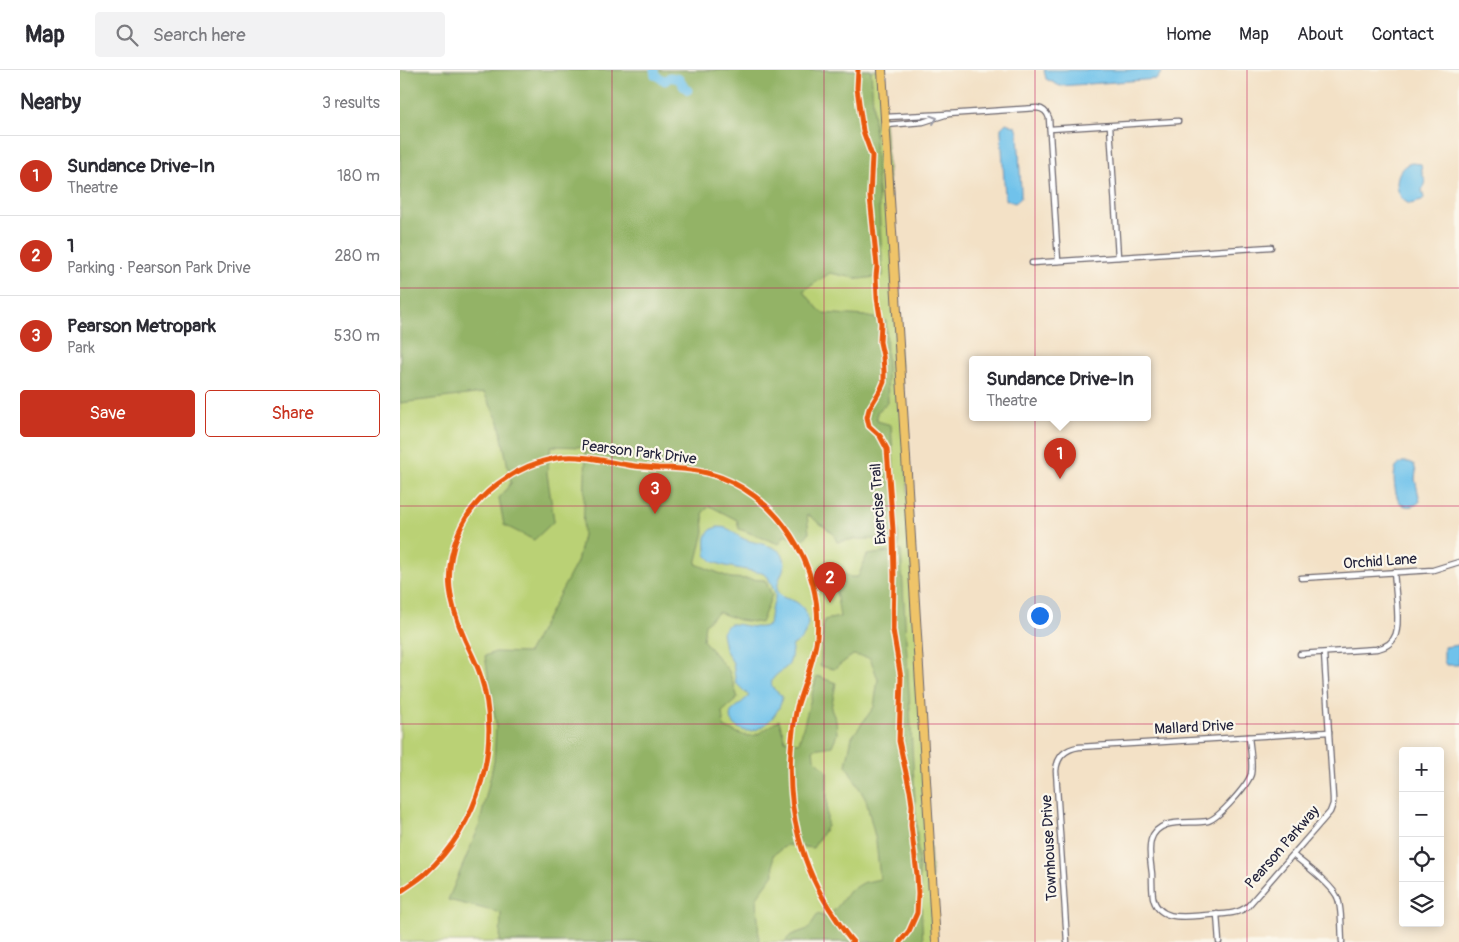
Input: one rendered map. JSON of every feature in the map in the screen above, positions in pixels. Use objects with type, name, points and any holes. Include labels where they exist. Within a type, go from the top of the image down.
[{"type":"highway","points":[[882,70],[936,942]]},
{"type":"street","points":[[885,121],[948,114],[1040,108],[1044,110],[1048,115],[1050,129],[1058,261]]},
{"type":"street","points":[[885,121],[923,122],[948,114]]},
{"type":"street","points":[[1050,129],[1178,121]]},
{"type":"street","points":[[1110,126],[1118,257]]},
{"type":"street","points":[[1032,263],[1271,247]]},
{"type":"street","name":"Pearson Park Drive","points":[[400,892],[424,875],[458,836],[471,811],[483,780],[486,765],[489,734],[486,700],[479,673],[457,620],[450,594],[451,563],[457,538],[463,524],[482,498],[503,480],[519,471],[565,456],[587,457],[630,466],[689,470],[709,474],[733,484],[748,491],[773,512],[800,549],[813,587],[817,610],[817,629],[813,657],[794,721],[791,749],[791,795],[798,835],[809,871],[830,910],[853,942]]},
{"type":"street","name":"Orchid Lane","points":[[1301,578],[1433,570],[1459,562]]},
{"type":"street","points":[[1300,654],[1379,649],[1390,644],[1398,628],[1394,572]]},
{"type":"street","name":"Pearson Parkway","points":[[1250,737],[1251,768],[1249,778],[1220,814],[1207,821],[1165,825],[1156,832],[1150,843],[1153,898],[1160,910],[1173,916],[1236,913],[1245,908],[1328,814],[1332,807],[1333,798],[1324,652]]},
{"type":"street","name":"Mallard Drive","points":[[1063,754],[1068,750],[1079,747],[1329,732]]},
{"type":"street","name":"Townhouse Drive","points":[[1063,754],[1056,771],[1067,942]]},
{"type":"street","points":[[1293,855],[1337,896],[1340,906],[1342,942]]},
{"type":"street","points":[[1217,914],[1219,942]]},
{"type":"green space","points":[[400,70],[882,70],[936,942],[400,942]]},
{"type":"green space","points":[[400,70],[871,70],[883,276],[860,279],[830,273],[803,291],[822,313],[865,316],[886,321],[888,403],[877,412],[877,421],[891,425],[899,547],[886,546],[877,539],[856,539],[837,542],[833,533],[807,514],[809,533],[801,542],[785,535],[779,544],[739,529],[737,520],[710,506],[703,512],[704,532],[696,564],[731,578],[765,580],[772,595],[761,623],[739,620],[718,612],[705,624],[703,640],[729,671],[738,698],[722,712],[724,727],[753,736],[764,731],[779,720],[785,740],[799,743],[817,676],[836,683],[831,709],[836,721],[837,734],[832,746],[813,749],[814,758],[827,771],[827,826],[813,848],[787,845],[773,855],[774,874],[757,897],[759,942],[500,942],[501,913],[448,900],[479,827],[494,761],[496,724],[485,656],[495,652],[528,653],[577,562],[583,535],[586,447],[551,446],[547,473],[554,521],[534,540],[504,525],[499,498],[511,483],[499,422],[484,393],[400,403]]},
{"type":"green space","points":[[901,550],[923,942],[784,942],[791,935],[808,929],[818,914],[827,918],[849,891],[862,883],[880,879],[876,841],[866,800],[846,765],[852,737],[874,707],[878,679],[870,658],[853,655],[834,669],[820,666],[824,620],[840,617],[835,584],[828,565],[850,577],[858,577],[867,555]]},
{"type":"water","points":[[1044,70],[1163,70],[1157,79],[1060,86],[1046,79]]},
{"type":"water","points":[[1006,123],[1016,127],[1018,132],[1021,198],[1015,203],[1006,200],[1005,197],[1001,128]]},
{"type":"water","points":[[1412,163],[1421,164],[1426,182],[1422,190],[1424,198],[1422,201],[1410,204],[1404,201],[1400,195],[1397,182],[1401,170],[1406,165]]},
{"type":"water","points":[[1402,462],[1414,464],[1416,472],[1415,479],[1420,501],[1413,506],[1401,504],[1396,494],[1395,471],[1396,467]]},
{"type":"water","points":[[717,527],[729,529],[744,539],[772,547],[781,553],[785,562],[777,590],[783,597],[799,604],[807,617],[808,625],[806,631],[800,640],[793,645],[789,664],[772,681],[773,688],[782,696],[776,713],[762,727],[753,730],[744,731],[730,717],[731,712],[749,696],[736,683],[733,663],[725,649],[722,632],[729,624],[754,627],[769,625],[775,593],[768,577],[762,573],[713,562],[706,555],[707,535],[712,529]]},
{"type":"water","points":[[1459,645],[1459,665],[1446,665],[1444,661],[1444,647]]},
{"type":"waterway","points":[[654,70],[655,75],[665,81],[670,77],[679,79],[688,90]]},
{"type":"cycle path","name":"Exercise Trail","points":[[858,70],[857,88],[863,131],[872,156],[870,197],[877,266],[877,298],[881,323],[880,342],[884,371],[884,382],[869,409],[867,417],[869,426],[880,436],[887,449],[893,530],[893,630],[901,678],[899,741],[912,805],[911,825],[918,893],[917,913],[909,931],[900,942]]},
{"type":"cycle path","points":[[400,892],[425,874],[444,854],[460,832],[472,808],[481,782],[487,755],[489,728],[486,701],[480,674],[459,626],[450,588],[449,575],[453,548],[458,534],[474,506],[485,494],[511,475],[541,462],[556,458],[583,457],[636,466],[707,473],[732,482],[755,496],[774,514],[791,535],[804,559],[813,584],[817,610],[816,646],[797,707],[792,739],[790,772],[794,816],[805,858],[813,879],[823,898],[853,942]]},
{"type":"place","name":"Sundance Drive-In","points":[[1060,479]]},
{"type":"place","name":"Pearson Metropark","points":[[655,514]]},
{"type":"place","name":"1","points":[[830,603]]}]
